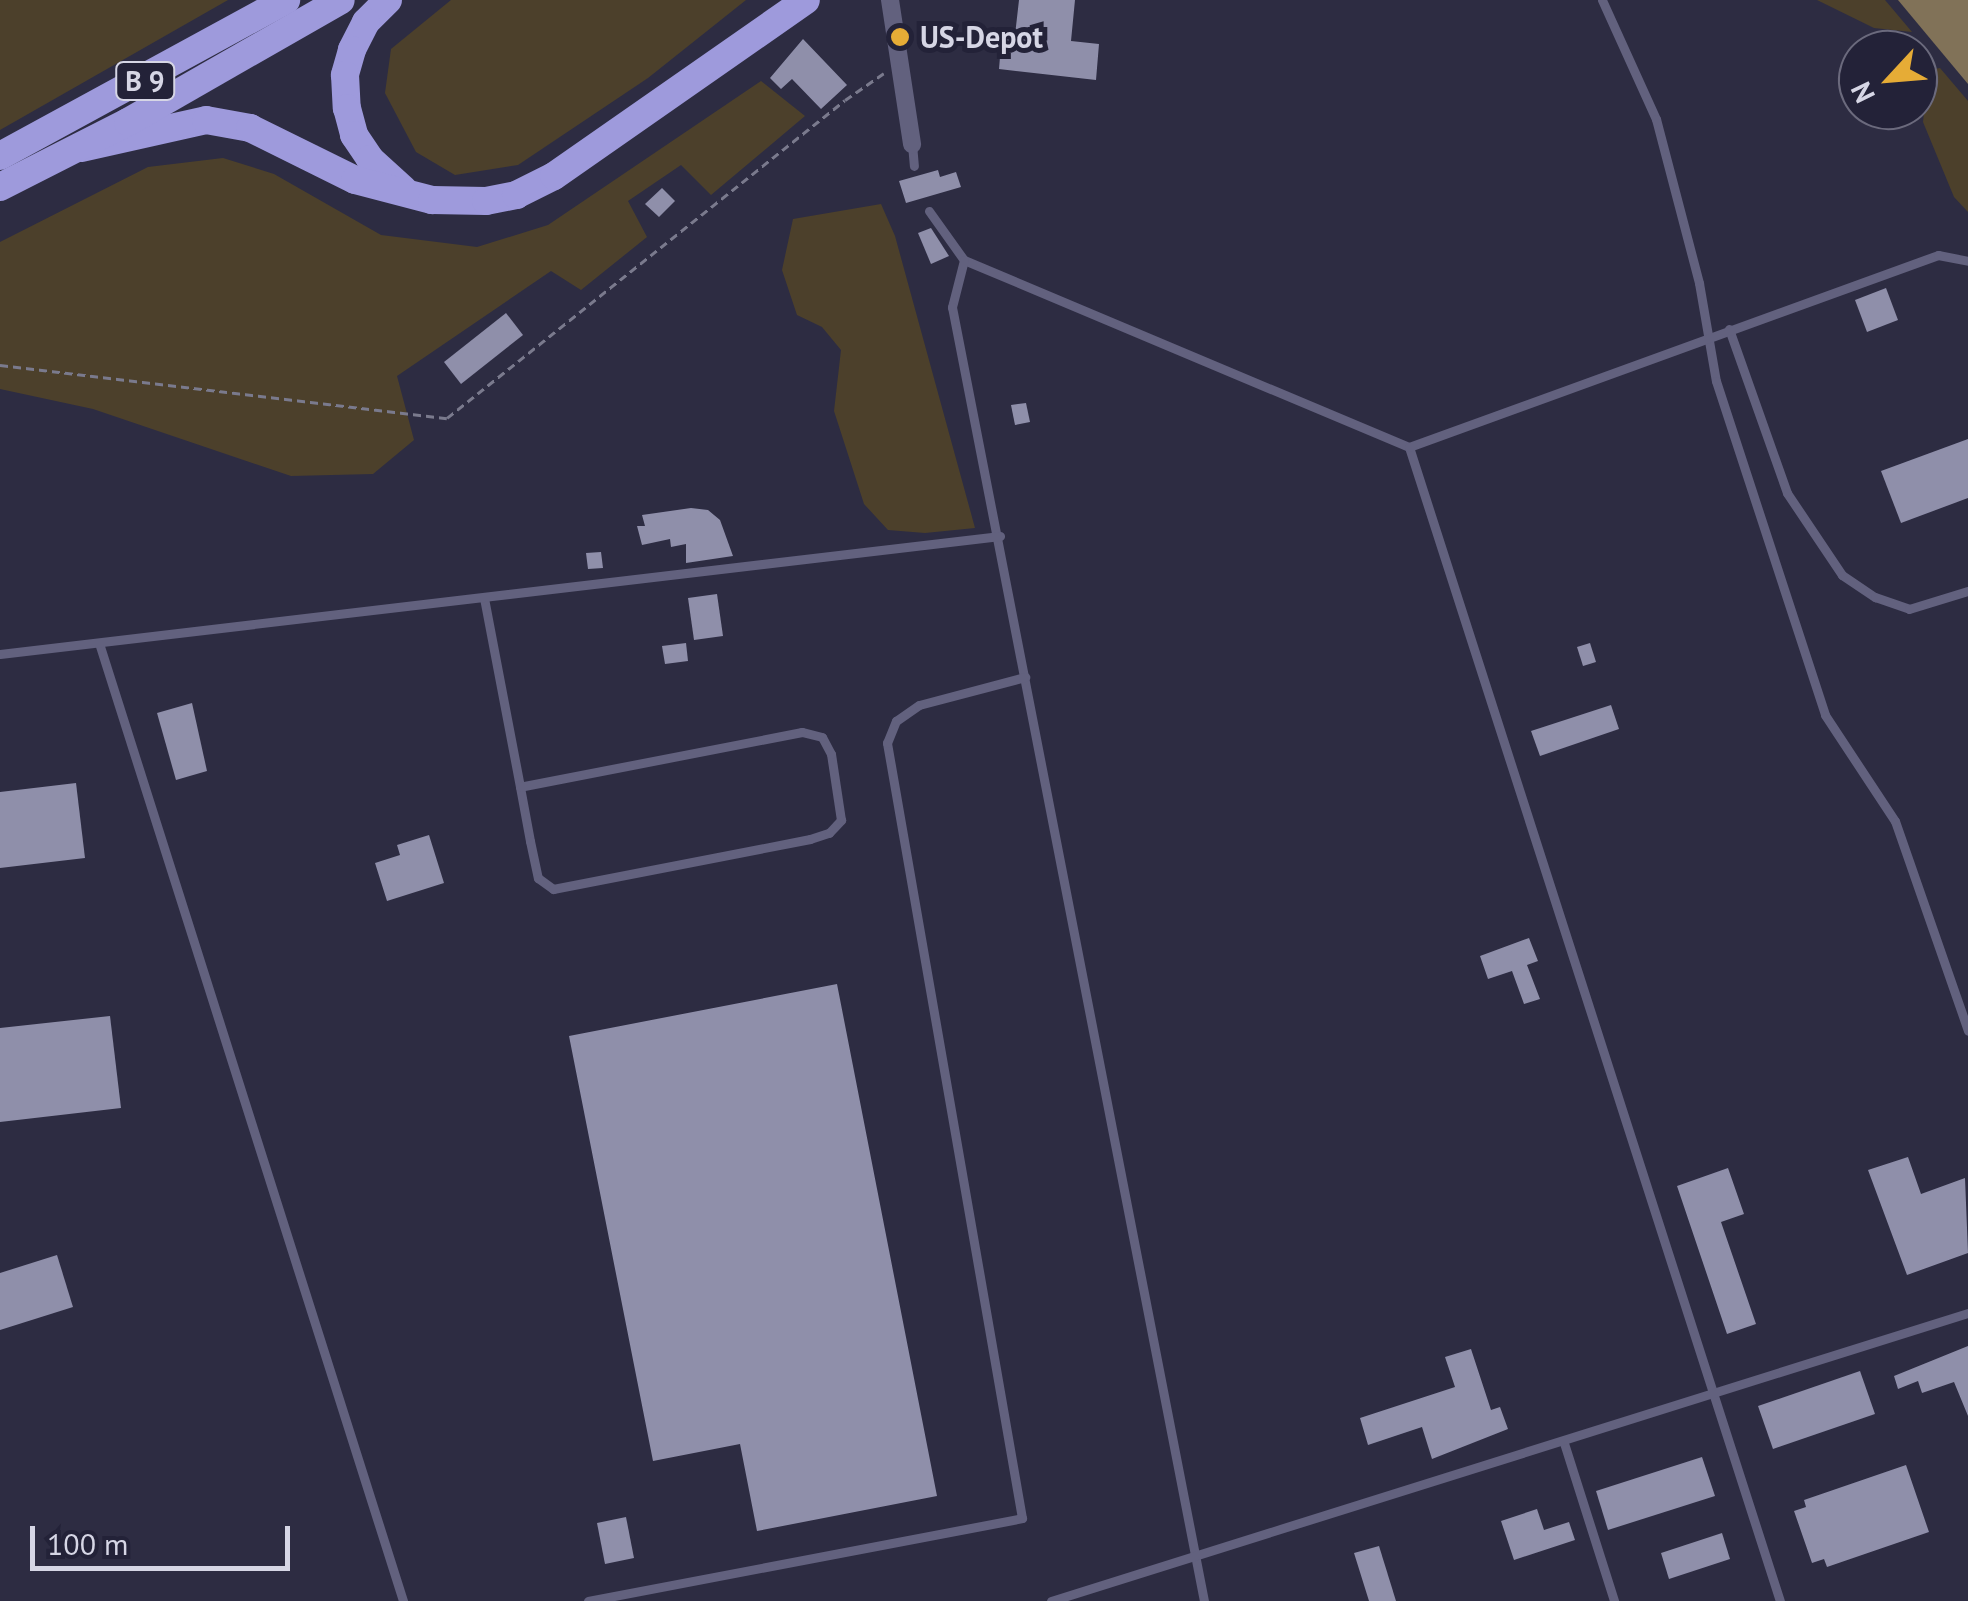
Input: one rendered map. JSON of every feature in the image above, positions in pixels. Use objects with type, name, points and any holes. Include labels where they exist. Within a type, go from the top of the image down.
[{"type":"highway","name":"B 9","points":[[0,156],[286,0]]},
{"type":"highway","name":"B 9","points":[[0,187],[81,148],[341,0]]},
{"type":"highway","points":[[388,0],[366,22],[352,50],[345,75],[347,108],[354,135],[370,158],[408,193]]},
{"type":"highway","points":[[81,148],[206,120],[250,128],[355,180],[432,200],[486,201],[528,189],[554,176],[794,4]]},
{"type":"street","points":[[890,0],[912,144]]},
{"type":"lane","points":[[1602,0],[1656,118],[1716,382],[1825,714],[1896,821],[1968,1030]]},
{"type":"lane","points":[[912,144],[914,166]]},
{"type":"lane","points":[[930,211],[964,260],[1409,447],[1938,256],[1968,261]]},
{"type":"lane","points":[[964,260],[952,307],[1000,536],[1204,1601]]},
{"type":"lane","points":[[1730,329],[1787,493],[1842,574],[1875,597],[1909,609],[1968,592]]},
{"type":"lane","points":[[1409,447],[1780,1601]]},
{"type":"lane","points":[[0,654],[1000,536]]},
{"type":"lane","points":[[484,598],[520,787],[538,878],[553,889],[810,839],[829,833],[841,820],[831,754],[822,737],[802,732],[520,787]]},
{"type":"lane","points":[[99,643],[403,1601]]},
{"type":"lane","points":[[588,1601],[1022,1518],[887,743],[896,721],[919,705],[1025,676]]},
{"type":"lane","points":[[1051,1601],[1715,1395],[1968,1312]]},
{"type":"lane","points":[[1564,1442],[1614,1601]]},
{"type":"path","points":[[0,365],[447,418],[845,100],[902,61]]},
{"type":"shaded area","points":[[0,0],[228,0],[0,130]]},
{"type":"shaded area","points":[[451,0],[746,0],[648,78],[518,165],[455,175],[416,152],[385,93],[391,49]]},
{"type":"shaded area","points":[[1817,0],[1885,0],[1910,30],[1874,28]]},
{"type":"shaded area","points":[[1898,0],[1968,0],[1968,84],[1938,48],[1938,30],[1923,30]]},
{"type":"shaded area","points":[[1938,68],[1968,101],[1968,212],[1954,197],[1926,130],[1938,130]]},
{"type":"shaded area","points":[[761,81],[805,116],[711,195],[681,165],[628,201],[647,237],[581,290],[551,271],[397,376],[414,440],[373,474],[291,476],[93,409],[0,389],[0,242],[148,167],[223,158],[274,174],[381,235],[477,247],[548,225]]},
{"type":"shaded area","points":[[881,204],[895,236],[975,528],[925,533],[888,530],[864,504],[834,411],[841,350],[822,327],[797,315],[782,270],[793,219]]},
{"type":"building","points":[[1019,0],[1075,0],[1071,41],[1099,44],[1096,80],[999,69],[1002,33],[1015,35]]},
{"type":"building","points":[[803,39],[847,85],[821,109],[792,79],[781,89],[770,78]]},
{"type":"building","points":[[938,170],[940,177],[956,172],[961,187],[906,203],[899,181]]},
{"type":"building","points":[[662,188],[675,201],[659,217],[645,204]]},
{"type":"building","points":[[931,228],[949,256],[931,264],[918,233]]},
{"type":"building","points":[[1886,288],[1898,320],[1867,332],[1855,300]]},
{"type":"building","points":[[506,313],[523,335],[461,384],[444,362]]},
{"type":"building","points":[[1026,403],[1030,422],[1015,425],[1011,405]]},
{"type":"building","points":[[1968,439],[1968,498],[1901,523],[1881,471]]},
{"type":"building","points":[[691,508],[708,510],[720,520],[733,556],[686,563],[686,544],[671,547],[670,539],[642,545],[637,526],[645,526],[642,515]]},
{"type":"building","points":[[601,552],[603,568],[588,569],[586,553]]},
{"type":"building","points":[[717,594],[723,636],[694,640],[688,598]]},
{"type":"building","points":[[686,643],[688,661],[665,664],[662,646]]},
{"type":"building","points":[[1590,643],[1596,662],[1583,666],[1577,647]]},
{"type":"building","points":[[192,703],[207,771],[176,780],[157,713]]},
{"type":"building","points":[[1611,705],[1619,729],[1540,756],[1531,731]]},
{"type":"building","points":[[76,783],[85,858],[0,868],[0,792]]},
{"type":"building","points":[[429,835],[444,883],[387,901],[375,863],[400,855],[397,845]]},
{"type":"building","points":[[1529,938],[1538,961],[1527,965],[1540,999],[1524,1004],[1512,971],[1488,979],[1480,956]]},
{"type":"building","points":[[837,984],[937,1496],[757,1531],[740,1444],[653,1461],[569,1036]]},
{"type":"building","points":[[110,1016],[121,1108],[0,1122],[0,1028]]},
{"type":"building","points":[[1908,1157],[1921,1194],[1965,1178],[1968,1253],[1907,1275],[1868,1170]]},
{"type":"building","points":[[1728,1168],[1744,1214],[1721,1222],[1756,1324],[1727,1334],[1677,1186]]},
{"type":"building","points":[[57,1255],[73,1307],[0,1330],[0,1273]]},
{"type":"building","points":[[1968,1346],[1968,1416],[1954,1382],[1922,1393],[1918,1381],[1898,1389],[1894,1376]]},
{"type":"building","points":[[1471,1349],[1491,1410],[1500,1407],[1508,1429],[1432,1459],[1422,1427],[1368,1445],[1360,1418],[1455,1387],[1445,1357]]},
{"type":"building","points":[[1860,1371],[1875,1414],[1773,1449],[1758,1406]]},
{"type":"building","points":[[1702,1457],[1715,1496],[1608,1530],[1596,1491]]},
{"type":"building","points":[[1906,1465],[1929,1532],[1827,1567],[1824,1559],[1812,1563],[1794,1511],[1806,1507],[1804,1500]]},
{"type":"building","points":[[1537,1509],[1544,1530],[1569,1522],[1575,1540],[1514,1560],[1501,1521]]},
{"type":"building","points":[[626,1517],[634,1558],[605,1564],[597,1523]]},
{"type":"building","points":[[1722,1533],[1730,1559],[1669,1579],[1661,1553]]},
{"type":"building","points":[[1379,1546],[1396,1601],[1369,1601],[1354,1553]]},
{"type":"place","name":"US-Depot","points":[[900,37]]}]
